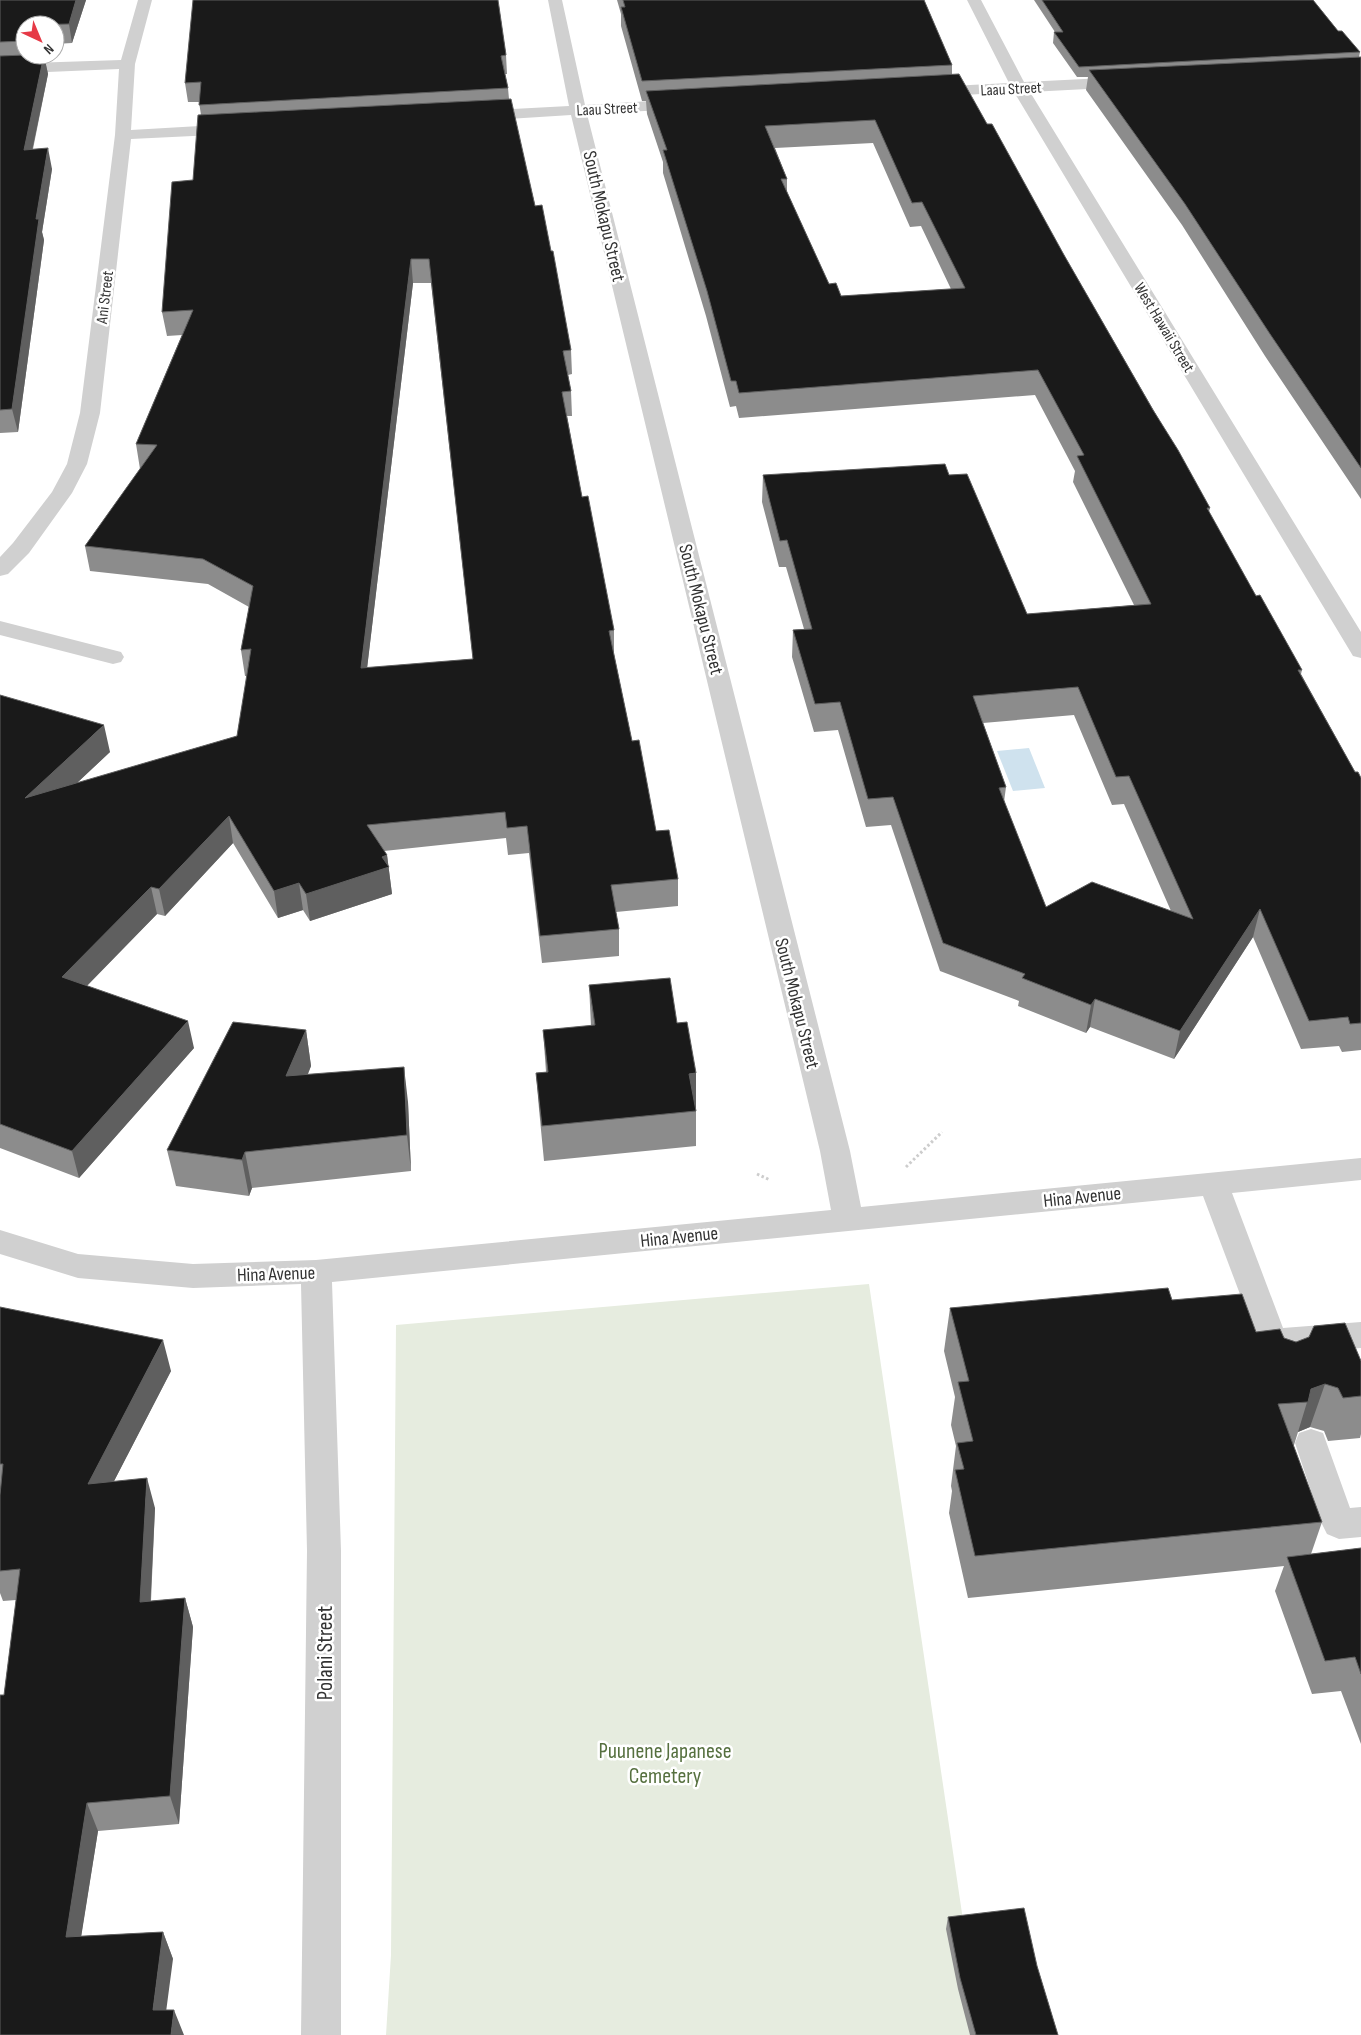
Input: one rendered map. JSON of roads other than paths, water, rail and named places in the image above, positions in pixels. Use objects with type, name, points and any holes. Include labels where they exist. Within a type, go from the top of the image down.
[{"type":"street","name":"Ani Street","points":[[0,569],[21,548],[62,493],[77,464],[90,412],[123,135],[127,64],[145,0]]},
{"type":"street","name":"South Mokapu Street","points":[[555,0],[578,110],[835,1151],[848,1218]]},
{"type":"street","name":"West Hawaii Street","points":[[974,0],[1019,87],[1361,651]]},
{"type":"street","points":[[0,69],[127,64]]},
{"type":"street","name":"Laau Street","points":[[912,93],[1143,81]]},
{"type":"street","name":"Laau Street","points":[[464,116],[697,104]]},
{"type":"street","points":[[123,135],[247,128]]},
{"type":"street","points":[[0,628],[113,657]]},
{"type":"street","name":"Hina Avenue","points":[[0,1242],[78,1266],[193,1276],[316,1272],[848,1218],[1361,1169]]},
{"type":"street","points":[[1214,1183],[1283,1371]]},
{"type":"street","name":"Polani Street","points":[[316,1272],[324,1550],[321,2035]]},
{"type":"street","points":[[1272,1341],[1361,1335]]},
{"type":"street","points":[[1311,1443],[1339,1524],[1361,1522]]},
{"type":"water","points":[[1029,748],[1045,788],[1013,791],[997,751]]},
{"type":"park label","name":"Puunene Japanese Cemetery","points":[[665,1762]]}]
